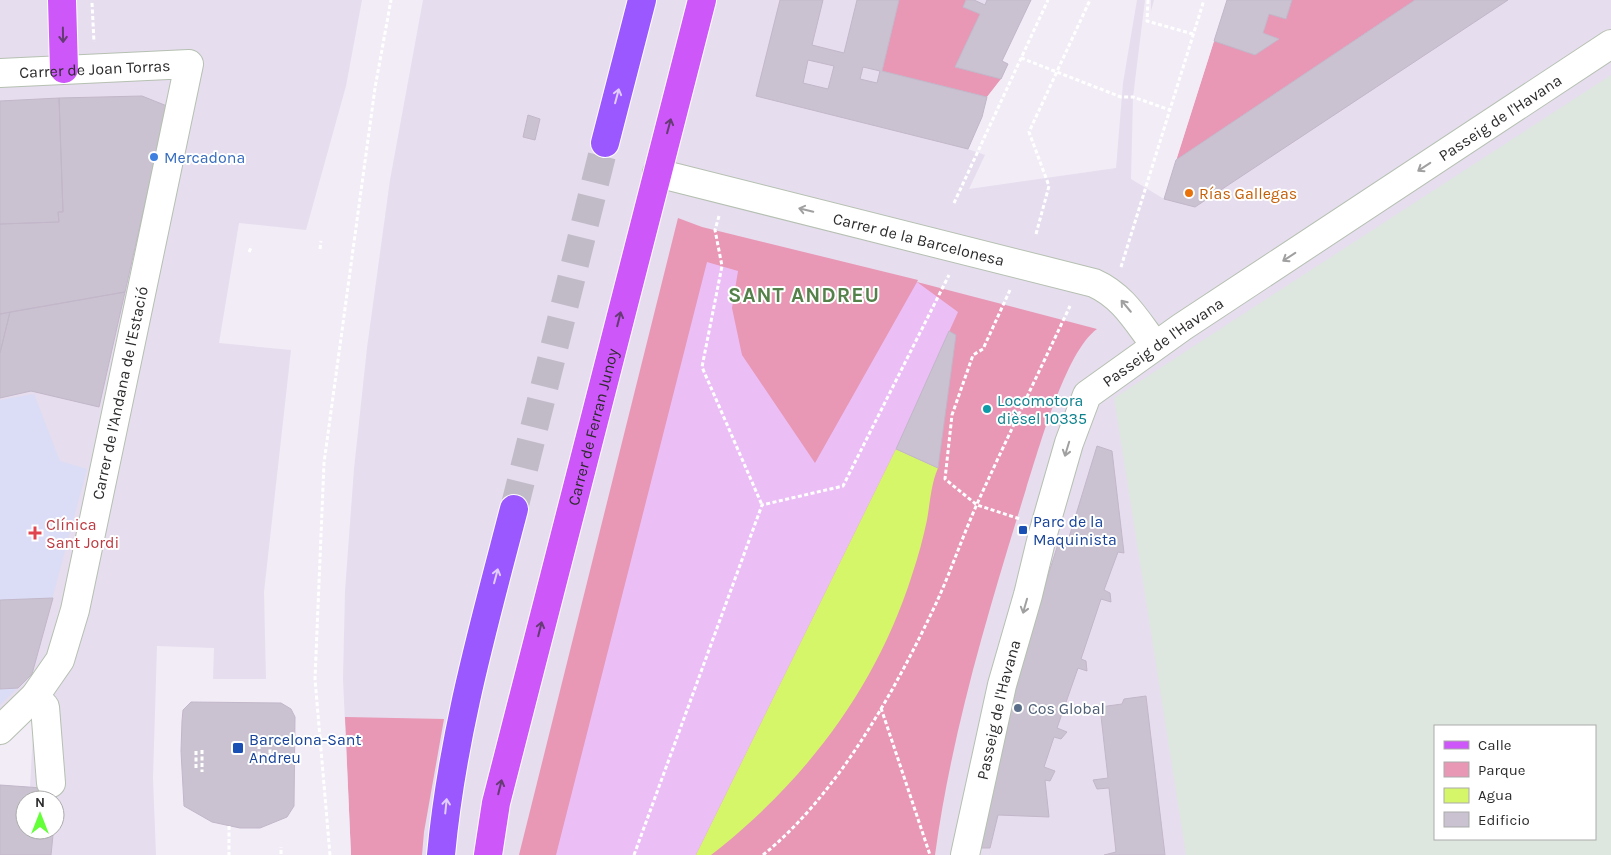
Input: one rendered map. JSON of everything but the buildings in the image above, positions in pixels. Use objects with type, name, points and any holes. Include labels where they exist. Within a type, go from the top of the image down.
[{"type":"highway","points":[[605,143],[642,0]]},
{"type":"highway","points":[[441,855],[446,802],[461,716],[514,509]]},
{"type":"main road","points":[[62,0],[64,69]]},
{"type":"main road","name":"Carrer de Ferran Junoy","points":[[488,855],[496,803],[702,0]]},
{"type":"street","name":"Passeig de l'Havana","points":[[965,855],[1002,686],[1069,443],[1087,395],[1156,345],[1611,44]]},
{"type":"street","name":"Carrer de Joan Torras","points":[[0,73],[189,64]]},
{"type":"street","name":"Carrer de l'Andana de l'Estació","points":[[0,730],[35,696],[60,660],[75,610],[189,64]]},
{"type":"street","name":"Carrer de la Barcelonesa","points":[[657,173],[1094,282],[1115,294],[1124,302],[1156,345]]},
{"type":"street","points":[[35,696],[45,707],[51,783]]},
{"type":"path","points":[[92,0],[96,68]]},
{"type":"path","points":[[330,855],[315,680],[324,462],[375,88],[391,0]]},
{"type":"path","points":[[954,203],[1048,0]]},
{"type":"path","points":[[1036,234],[1049,186],[1029,132],[1090,0]]},
{"type":"path","points":[[1148,0],[1147,21],[1193,34]]},
{"type":"path","points":[[1120,267],[1204,0]]},
{"type":"path","points":[[1021,58],[1121,96],[1170,110]]},
{"type":"path","points":[[634,855],[762,506],[702,368],[722,266],[715,230],[720,215]]},
{"type":"path","points":[[320,249],[321,242]]},
{"type":"path","points":[[249,252],[252,246]]},
{"type":"path","points":[[762,506],[842,486],[949,274]]},
{"type":"path","points":[[1010,290],[983,348],[973,354],[952,415],[945,479],[977,505],[1023,520]]},
{"type":"path","points":[[762,855],[782,839],[818,799],[852,754],[881,708],[932,612],[977,505],[1070,306]]},
{"type":"path","points":[[881,708],[930,855]]},
{"type":"path","points":[[270,743],[270,765]]},
{"type":"path","points":[[259,746],[259,764]]},
{"type":"path","points":[[202,750],[202,772]]},
{"type":"path","points":[[196,751],[196,769]]},
{"type":"path","points":[[229,826],[229,855]]},
{"type":"path","points":[[281,848],[281,854]]},
{"type":"shaded area","points":[[362,0],[423,0],[390,180],[367,348],[354,469],[345,591],[343,679],[351,855],[156,855],[153,778],[157,646],[214,648],[213,679],[266,679],[264,592],[291,350],[219,343],[239,223],[306,230],[346,86]]},
{"type":"shaded area","points":[[1031,0],[1137,0],[1123,83],[1116,168],[969,189],[985,155],[968,149],[982,117],[987,97],[1001,79],[1008,64],[1002,61]]},
{"type":"shaded area","points":[[1145,0],[1151,0],[1151,11],[1154,0],[1227,0],[1164,199],[1131,179],[1133,97]]},
{"type":"shaded area","points":[[1611,75],[1611,855],[1186,855],[1114,398]]},
{"type":"shaded area","name":"Clínica Sant Jordi","points":[[34,394],[60,461],[87,469],[32,674],[0,705],[0,400]]},
{"type":"shaded area","points":[[34,715],[30,787],[0,785],[0,746]]},
{"type":"green space","points":[[899,0],[966,0],[963,7],[980,14],[955,67],[1001,79],[987,97],[882,71]]},
{"type":"green space","points":[[1292,0],[1415,0],[1176,160],[1214,41],[1256,54],[1279,39],[1263,33],[1269,14]]},
{"type":"green space","points":[[678,218],[702,227],[918,280],[917,282],[1097,329],[1085,341],[1064,379],[1054,403],[1026,489],[973,670],[951,762],[935,855],[519,855]]},
{"type":"green space","points":[[345,717],[444,719],[424,832],[422,855],[351,855]]},
{"type":"sand","points":[[707,262],[738,271],[732,308],[742,355],[815,463],[917,282],[958,312],[896,449],[696,855],[556,855]]},
{"type":"water","points":[[896,449],[938,468],[932,487],[924,534],[914,568],[880,654],[836,726],[811,759],[783,790],[711,855],[696,855]]},
{"type":"tunnel","points":[[514,509],[605,143]]},
{"type":"place","name":"Mercadona","points":[[154,157]]},
{"type":"place","name":"Rías Gallegas","points":[[1189,193]]},
{"type":"place","name":"Locomotora dièsel 10335","points":[[987,409]]},
{"type":"place","name":"Parc de la Maquinista","points":[[1023,530]]},
{"type":"place","name":"Clínica Sant Jordi","points":[[35,533]]},
{"type":"place","name":"Cos Global","points":[[1018,708]]},
{"type":"place","name":"Barcelona-Sant Andreu","points":[[238,748]]},
{"type":"district","name":"SANT ANDREU","points":[[804,295]]}]
